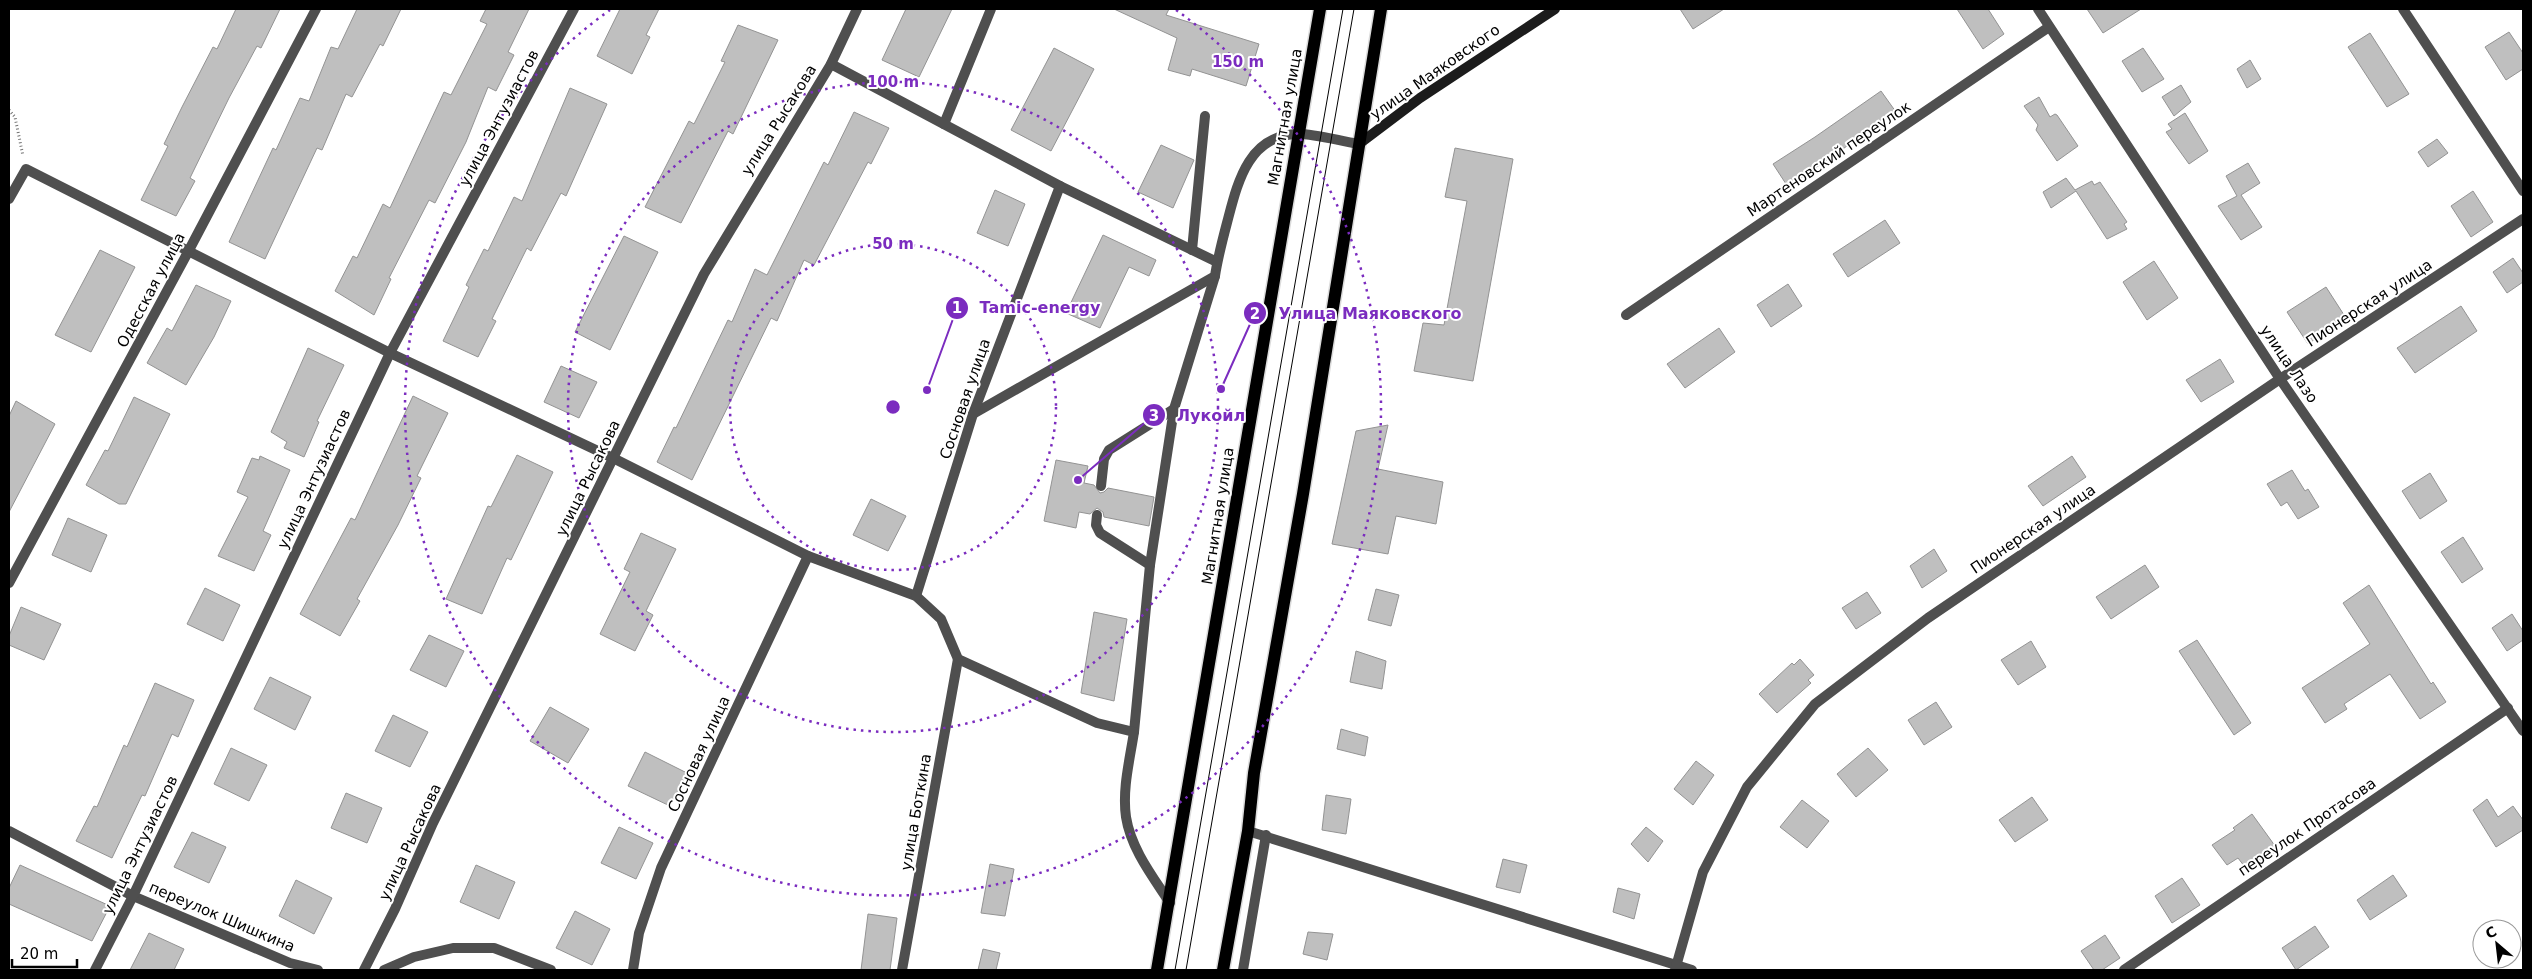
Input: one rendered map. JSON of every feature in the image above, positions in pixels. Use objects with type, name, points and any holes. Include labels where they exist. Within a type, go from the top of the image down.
[{"type":"main road","name":"Магнитная улица","points":[[1157,970],[1170,903],[1320,9]]},
{"type":"main road","points":[[1223,970],[1248,831],[1254,773],[1303,494],[1380,9]]},
{"type":"main road","name":"улица Маяковского","points":[[1359,144],[1420,98],[1555,9]]},
{"type":"street","name":"Одесская улица","points":[[9,583],[188,252],[316,9]]},
{"type":"street","name":"улица Энтузиастов","points":[[95,970],[133,896],[390,353],[574,9]]},
{"type":"street","name":"улица Рысакова","points":[[364,970],[395,909],[434,823],[615,459],[647,388],[704,274],[831,64],[857,9]]},
{"type":"street","points":[[944,124],[991,9]]},
{"type":"street","name":"улица Лазо","points":[[2038,9],[2280,379],[2523,731]]},
{"type":"street","points":[[2404,9],[2523,191]]},
{"type":"street","name":"Мартеновский переулок","points":[[1626,315],[2049,27]]},
{"type":"street","points":[[831,64],[1060,186],[1217,262]]},
{"type":"street","points":[[1192,250],[1205,116]]},
{"type":"street","points":[[1170,903],[1132,840],[1126,817],[1125,795],[1134,732],[1150,565],[1174,409],[1215,276],[1241,172],[1254,154],[1266,144],[1279,137],[1298,134],[1359,144]]},
{"type":"street","points":[[9,199],[26,169],[390,353],[615,459],[808,556],[916,596],[942,619],[958,659],[1097,723],[1134,732]]},
{"type":"street","name":"Сосновая улица","points":[[916,596],[973,414],[1060,186]]},
{"type":"street","name":"Пионерская улица","points":[[1676,968],[1703,872],[1743,796],[1815,704],[1928,618],[2280,379],[2523,219]]},
{"type":"street","points":[[973,414],[1215,276]]},
{"type":"street","points":[[1101,486],[1104,459],[1109,450],[1174,409]]},
{"type":"street","points":[[1097,516],[1096,525],[1100,533],[1150,565]]},
{"type":"street","name":"Сосновая улица","points":[[632,970],[639,934],[661,868],[808,556]]},
{"type":"street","name":"улица Боткина","points":[[902,970],[958,659]]},
{"type":"street","name":"переулок Протасова","points":[[2124,970],[2508,708]]},
{"type":"street","name":"переулок Шишкина","points":[[9,831],[133,896],[290,963],[318,970]]},
{"type":"street","points":[[1248,831],[1266,834],[1676,968],[1692,970]]},
{"type":"street","points":[[1242,970],[1266,834]]},
{"type":"street","points":[[384,970],[414,957],[453,948],[494,948],[551,970]]},
{"type":"path","points":[[9,110],[15,117],[26,169]]},
{"type":"building","points":[[236,9],[280,9],[261,48],[257,46],[229,98],[190,178],[195,181],[176,216],[141,200],[168,146],[164,144],[182,107],[213,47],[217,49]]},
{"type":"building","points":[[357,9],[401,9],[383,46],[380,44],[352,97],[346,94],[322,150],[317,148],[265,259],[229,242],[273,148],[276,150],[300,98],[309,101],[331,47],[338,49]]},
{"type":"building","points":[[486,9],[529,9],[508,52],[514,55],[496,91],[488,87],[466,142],[435,203],[429,200],[389,278],[391,279],[374,315],[335,291],[353,256],[357,258],[383,204],[390,208],[444,92],[451,95],[487,24],[480,21]]},
{"type":"building","points":[[620,9],[659,9],[646,35],[650,37],[632,74],[597,56]]},
{"type":"building","points":[[906,9],[952,9],[919,77],[882,60]]},
{"type":"building","points":[[1114,9],[1169,9],[1166,15],[1259,44],[1246,86],[1192,69],[1190,76],[1168,70],[1177,38]]},
{"type":"building","points":[[1680,9],[1724,9],[1693,29]]},
{"type":"building","points":[[1957,9],[1988,9],[2004,34],[1983,49]]},
{"type":"building","points":[[2087,9],[2141,9],[2103,33]]},
{"type":"building","points":[[738,25],[778,40],[733,134],[728,131],[681,223],[645,207],[689,121],[694,124],[725,62],[721,61]]},
{"type":"building","points":[[2509,32],[2523,53],[2523,69],[2506,80],[2485,47]]},
{"type":"building","points":[[2370,33],[2409,94],[2387,107],[2348,47]]},
{"type":"building","points":[[1054,48],[1094,69],[1051,151],[1011,130]]},
{"type":"building","points":[[2143,48],[2164,79],[2142,92],[2122,61]]},
{"type":"building","points":[[2250,60],[2261,79],[2247,88],[2237,69]]},
{"type":"building","points":[[2181,85],[2191,102],[2174,116],[2162,97]]},
{"type":"building","points":[[570,88],[607,104],[566,196],[561,193],[531,251],[527,248],[492,319],[496,321],[478,357],[443,341],[469,287],[466,285],[484,249],[488,251],[514,197],[522,201]]},
{"type":"building","points":[[1881,91],[1896,112],[1788,187],[1773,164]]},
{"type":"building","points":[[2039,97],[2050,117],[2055,114],[2057,115],[2078,146],[2057,161],[2036,130],[2038,125],[2024,106]]},
{"type":"building","points":[[854,112],[889,128],[871,164],[868,162],[814,265],[804,260],[777,321],[771,318],[692,480],[657,462],[674,427],[676,428],[728,320],[732,322],[755,269],[767,275],[824,162],[828,165]]},
{"type":"building","points":[[2185,113],[2208,151],[2189,164],[2166,132],[2172,129],[2168,124]]},
{"type":"building","points":[[2437,139],[2448,153],[2428,167],[2418,152]]},
{"type":"building","points":[[1161,145],[1194,160],[1173,208],[1138,192]]},
{"type":"building","points":[[1455,148],[1513,159],[1473,381],[1414,371],[1423,323],[1444,325],[1467,201],[1445,197]]},
{"type":"building","points":[[2248,163],[2260,183],[2241,195],[2262,227],[2241,240],[2218,206],[2237,196],[2226,176]]},
{"type":"building","points":[[2066,178],[2075,190],[2092,181],[2094,185],[2100,182],[2127,222],[2124,224],[2127,229],[2107,239],[2076,191],[2051,208],[2043,192]]},
{"type":"building","points":[[995,190],[1025,204],[1008,246],[977,233]]},
{"type":"building","points":[[2473,191],[2493,222],[2471,237],[2451,206]]},
{"type":"building","points":[[1885,220],[1900,243],[1848,277],[1833,254]]},
{"type":"building","points":[[1103,235],[1156,260],[1149,276],[1129,267],[1100,328],[1066,313]]},
{"type":"building","points":[[624,236],[658,252],[610,350],[575,332]]},
{"type":"building","points":[[100,250],[135,267],[91,352],[55,335]]},
{"type":"building","points":[[2513,258],[2523,273],[2523,282],[2507,293],[2493,272]]},
{"type":"building","points":[[2154,261],[2178,298],[2147,320],[2123,282]]},
{"type":"building","points":[[1788,284],[1802,306],[1771,327],[1757,305]]},
{"type":"building","points":[[196,285],[231,301],[214,337],[186,385],[147,363],[167,328],[172,331]]},
{"type":"building","points":[[2326,287],[2346,318],[2308,344],[2287,312]]},
{"type":"building","points":[[2461,306],[2477,331],[2415,373],[2397,348]]},
{"type":"building","points":[[1719,328],[1735,352],[1685,388],[1667,364]]},
{"type":"building","points":[[308,348],[344,365],[317,421],[319,422],[304,457],[284,448],[287,442],[271,432]]},
{"type":"building","points":[[2220,359],[2234,382],[2201,402],[2186,380]]},
{"type":"building","points":[[561,366],[597,382],[579,418],[544,402]]},
{"type":"building","points":[[413,396],[448,413],[417,476],[421,478],[398,525],[357,599],[360,601],[340,636],[300,614],[351,518],[355,520]]},
{"type":"building","points":[[134,397],[170,414],[126,504],[119,504],[86,485],[105,450],[108,451]]},
{"type":"building","points":[[16,401],[55,424],[9,512],[9,416]]},
{"type":"building","points":[[1388,425],[1378,469],[1443,482],[1436,524],[1396,516],[1388,554],[1332,544],[1356,431]]},
{"type":"building","points":[[517,455],[553,472],[511,560],[507,558],[482,614],[446,599],[488,506],[491,507]]},
{"type":"building","points":[[260,456],[290,470],[263,531],[271,535],[254,571],[218,556],[248,497],[237,492],[252,458],[259,460]]},
{"type":"building","points":[[2072,456],[2086,477],[2043,506],[2028,486]]},
{"type":"building","points":[[1056,460],[1088,466],[1084,483],[1094,485],[1100,493],[1108,488],[1154,497],[1149,526],[1104,517],[1103,512],[1097,508],[1090,514],[1079,512],[1076,528],[1044,521]]},
{"type":"building","points":[[2292,470],[2305,491],[2308,489],[2319,507],[2298,519],[2287,502],[2281,506],[2267,484]]},
{"type":"building","points":[[2430,473],[2447,501],[2420,519],[2402,491]]},
{"type":"building","points":[[871,499],[906,516],[888,551],[853,535]]},
{"type":"building","points":[[68,518],[107,535],[91,572],[52,555]]},
{"type":"building","points":[[641,533],[676,549],[646,611],[653,615],[635,651],[600,634],[630,572],[624,569]]},
{"type":"building","points":[[2463,537],[2483,569],[2462,583],[2441,552]]},
{"type":"building","points":[[1934,549],[1947,571],[1922,588],[1910,566]]},
{"type":"building","points":[[2145,565],[2159,587],[2111,619],[2096,597]]},
{"type":"building","points":[[2369,585],[2431,684],[2433,682],[2446,702],[2420,719],[2390,674],[2344,704],[2347,709],[2325,723],[2302,688],[2370,644],[2343,603]]},
{"type":"building","points":[[205,588],[240,605],[223,641],[187,624]]},
{"type":"building","points":[[1376,589],[1399,595],[1391,626],[1368,620]]},
{"type":"building","points":[[1867,592],[1881,613],[1856,629],[1842,608]]},
{"type":"building","points":[[21,607],[61,624],[44,660],[9,645],[9,636]]},
{"type":"building","points":[[1094,612],[1127,619],[1114,701],[1081,693]]},
{"type":"building","points":[[2512,614],[2523,631],[2523,640],[2507,651],[2492,628]]},
{"type":"building","points":[[429,635],[464,651],[446,687],[410,670]]},
{"type":"building","points":[[2197,640],[2251,723],[2234,735],[2179,651]]},
{"type":"building","points":[[2031,641],[2046,667],[2018,685],[2001,660]]},
{"type":"building","points":[[1356,651],[1386,661],[1382,689],[1350,682]]},
{"type":"building","points":[[1800,659],[1814,675],[1808,680],[1811,683],[1777,713],[1759,694],[1792,663],[1794,665]]},
{"type":"building","points":[[270,677],[311,697],[295,730],[254,709]]},
{"type":"building","points":[[155,683],[194,700],[178,737],[172,734],[145,796],[142,795],[112,858],[76,841],[94,806],[97,807],[124,745],[127,747]]},
{"type":"building","points":[[1936,702],[1952,727],[1924,745],[1908,720]]},
{"type":"building","points":[[550,707],[589,729],[568,763],[530,741]]},
{"type":"building","points":[[393,715],[428,732],[410,767],[375,751]]},
{"type":"building","points":[[1341,729],[1368,737],[1365,756],[1337,749]]},
{"type":"building","points":[[231,748],[267,765],[249,801],[214,784]]},
{"type":"building","points":[[1868,748],[1888,770],[1856,797],[1837,774]]},
{"type":"building","points":[[645,752],[687,773],[670,806],[628,786]]},
{"type":"building","points":[[1696,761],[1714,775],[1693,805],[1674,789]]},
{"type":"building","points":[[346,793],[382,808],[367,843],[331,828]]},
{"type":"building","points":[[1326,795],[1351,799],[1346,834],[1322,830]]},
{"type":"building","points":[[2032,797],[2048,820],[2015,842],[1999,820]]},
{"type":"building","points":[[2487,799],[2498,817],[2513,806],[2523,820],[2523,830],[2496,847],[2473,810]]},
{"type":"building","points":[[1802,800],[1829,821],[1807,848],[1780,827]]},
{"type":"building","points":[[2252,814],[2278,850],[2248,871],[2238,858],[2227,865],[2212,845],[2235,830],[2233,828]]},
{"type":"building","points":[[619,827],[653,843],[636,879],[601,863]]},
{"type":"building","points":[[1646,827],[1663,841],[1648,862],[1631,844]]},
{"type":"building","points":[[192,832],[226,847],[209,883],[174,867]]},
{"type":"building","points":[[1503,859],[1527,865],[1520,893],[1496,887]]},
{"type":"building","points":[[990,864],[1014,869],[1005,916],[981,913]]},
{"type":"building","points":[[20,865],[110,906],[92,941],[9,904],[9,888]]},
{"type":"building","points":[[476,865],[515,882],[499,919],[460,902]]},
{"type":"building","points":[[2393,875],[2407,896],[2370,920],[2357,900]]},
{"type":"building","points":[[2182,878],[2200,905],[2172,923],[2155,896]]},
{"type":"building","points":[[296,880],[332,898],[314,934],[279,916]]},
{"type":"building","points":[[1618,888],[1640,894],[1634,919],[1613,912]]},
{"type":"building","points":[[575,911],[610,929],[592,965],[556,948]]},
{"type":"building","points":[[868,914],[897,918],[890,970],[861,970]]},
{"type":"building","points":[[2315,926],[2329,947],[2296,970],[2282,948]]},
{"type":"building","points":[[1308,932],[1333,934],[1327,960],[1303,954]]},
{"type":"building","points":[[149,933],[184,949],[174,970],[130,970]]},
{"type":"building","points":[[2105,935],[2120,958],[2102,970],[2094,970],[2081,951]]},
{"type":"building","points":[[983,949],[1000,953],[996,970],[978,970]]},
{"type":"tram line","points":[[1175,970],[1343,9]]},
{"type":"tram line","points":[[1186,970],[1354,9]]},
{"type":"place","name":"Улица Маяковского","points":[[1221,389]]},
{"type":"place","name":"Tamic-energy","points":[[927,390]]},
{"type":"place","name":"Лукойл","points":[[1078,480]]}]
